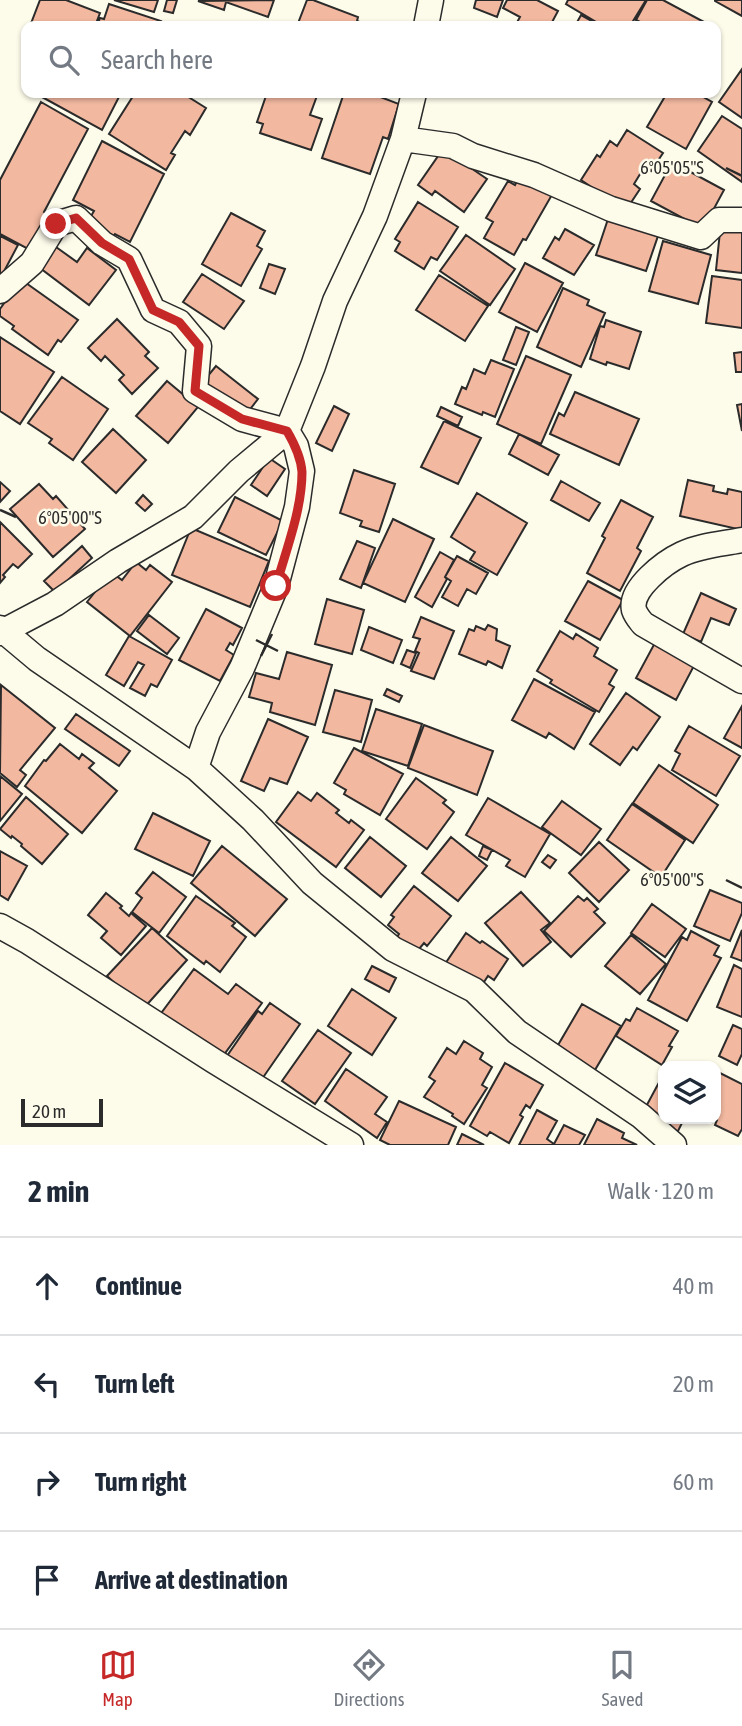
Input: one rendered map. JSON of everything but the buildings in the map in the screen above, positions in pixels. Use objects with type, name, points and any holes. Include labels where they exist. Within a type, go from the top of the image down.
[{"type":"street","points":[[427,21],[430,0]]},
{"type":"street","points":[[413,98],[403,139],[375,216],[335,301],[287,431],[239,471],[193,517],[118,561],[55,604],[1,630],[37,659],[196,768],[253,820],[312,883],[393,949],[474,990],[517,1032],[641,1116],[674,1145]]},
{"type":"street","points":[[403,139],[453,146],[473,156],[534,175],[611,209],[701,237],[719,220],[742,220]]},
{"type":"street","points":[[0,291],[32,262],[56,224],[76,218],[102,243],[129,259],[153,310],[179,322],[199,346],[195,391],[242,419],[287,431],[296,446],[302,471],[297,507],[276,586],[242,668],[208,732],[196,768]]},
{"type":"street","points":[[742,540],[681,554],[656,571],[638,592],[634,602],[635,613],[643,624],[742,681]]},
{"type":"street","points":[[0,926],[351,1145]]},
{"type":"route","points":[[56,224],[76,218],[102,243],[129,259],[153,310],[179,322],[199,346],[195,391],[242,419],[287,431],[296,446],[302,471],[297,507],[276,586]]}]
